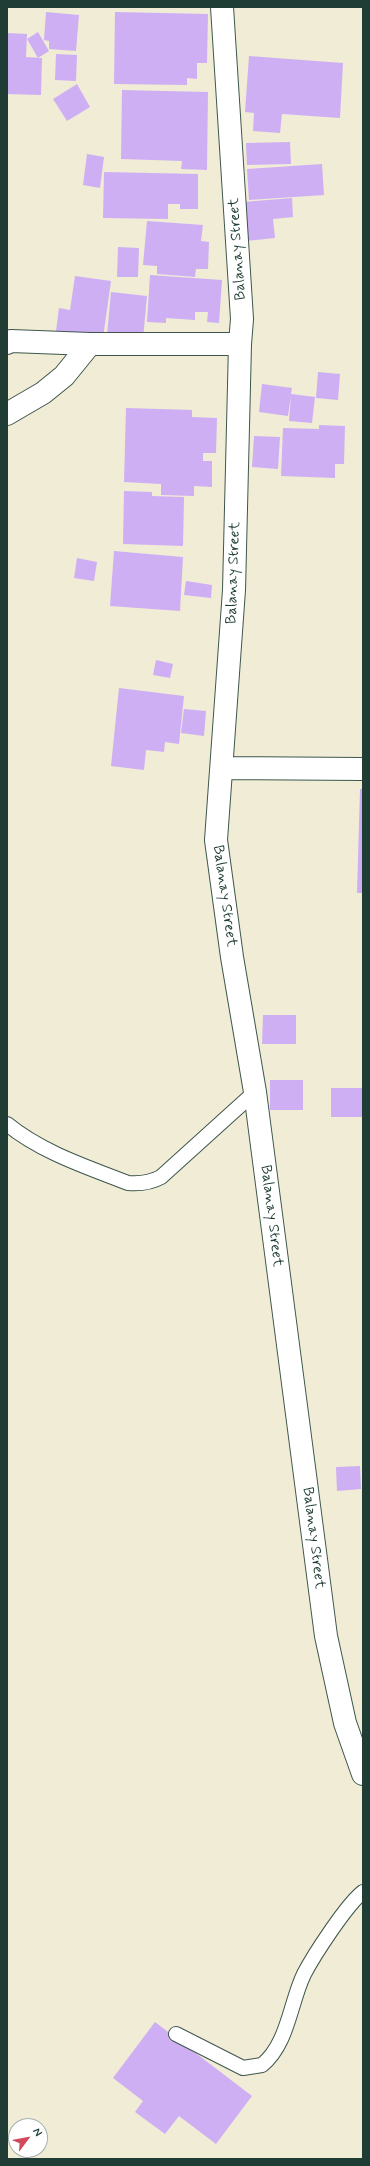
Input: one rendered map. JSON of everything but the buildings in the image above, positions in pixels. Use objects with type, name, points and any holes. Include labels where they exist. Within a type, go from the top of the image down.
[{"type":"street","name":"Balanay Street","points":[[222,7],[242,320],[240,344],[234,590],[216,840],[232,957],[255,1092],[326,1636],[345,1723],[363,1774]]},
{"type":"street","points":[[7,343],[11,341],[90,344],[240,344]]},
{"type":"street","points":[[7,414],[43,393],[64,376],[90,344]]},
{"type":"street","points":[[222,768],[363,769]]},
{"type":"lane","points":[[7,1124],[57,1154],[128,1184],[140,1184],[154,1181],[161,1177],[255,1092]]},
{"type":"lane","points":[[176,2034],[243,2068],[262,2065],[276,2049],[304,1974],[329,1934],[363,1892]]}]
